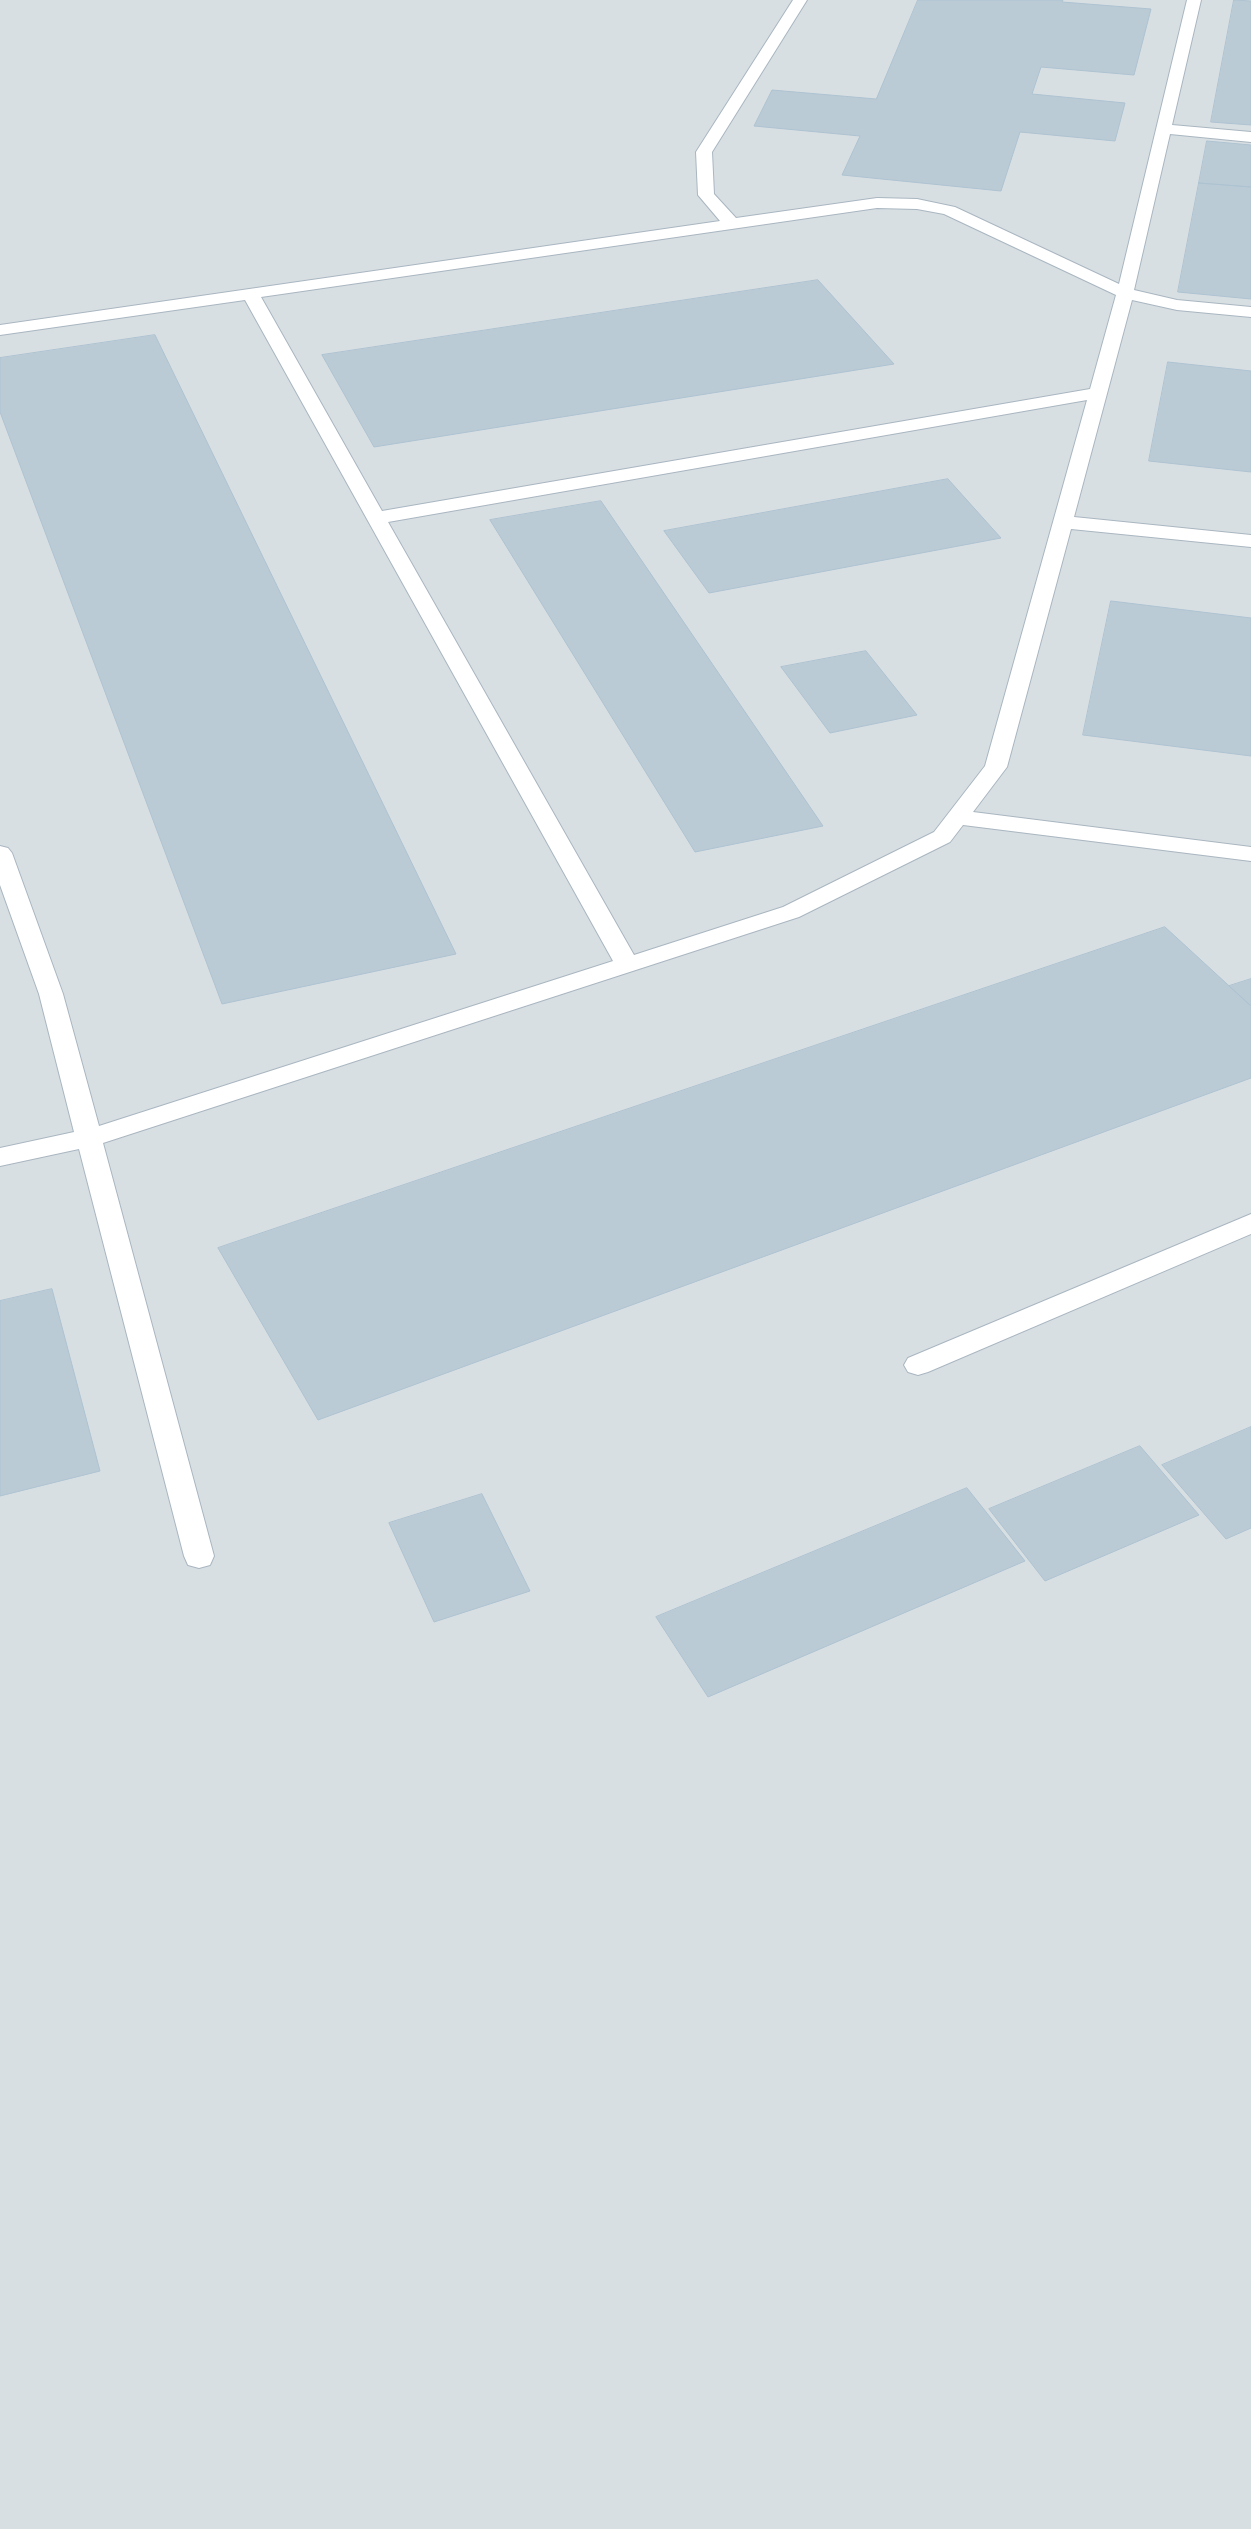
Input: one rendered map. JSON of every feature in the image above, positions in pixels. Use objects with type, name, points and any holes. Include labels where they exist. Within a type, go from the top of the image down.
[{"type":"lane","points":[[733,226],[706,195],[704,152],[800,0]]},
{"type":"lane","points":[[0,1157],[90,1138],[791,912],[942,837],[996,767],[1125,293],[1194,0]]},
{"type":"lane","points":[[1164,129],[1251,137]]},
{"type":"lane","points":[[0,330],[733,226],[877,203],[917,204],[948,210],[1125,293],[1177,305],[1251,312]]},
{"type":"lane","points":[[250,294],[627,964]]},
{"type":"lane","points":[[376,518],[1098,393]]},
{"type":"lane","points":[[1063,522],[1251,541]]},
{"type":"lane","points":[[957,817],[1251,854]]},
{"type":"lane","points":[[0,852],[51,994],[199,1556]]},
{"type":"lane","points":[[918,1365],[1251,1223]]},
{"type":"shaded area","points":[[0,0],[1251,0],[1251,2529],[0,2529]]},
{"type":"building","points":[[918,0],[1063,0],[1062,2],[1151,9],[1134,75],[1041,67],[1032,94],[1125,103],[1115,141],[1020,132],[1001,191],[842,175],[860,136],[754,126],[772,90],[876,99]]},
{"type":"building","points":[[1234,0],[1251,1],[1251,125],[1211,122]]},
{"type":"building","points":[[1207,141],[1251,145],[1251,187],[1199,183]]},
{"type":"building","points":[[1199,183],[1251,187],[1251,299],[1178,292]]},
{"type":"building","points":[[818,280],[894,364],[374,447],[322,355]]},
{"type":"building","points":[[155,335],[456,954],[222,1004],[0,412],[0,358]]},
{"type":"building","points":[[1168,362],[1251,371],[1251,472],[1149,461]]},
{"type":"building","points":[[948,479],[1001,538],[709,593],[664,531]]},
{"type":"building","points":[[601,501],[823,826],[695,852],[490,520]]},
{"type":"building","points":[[1111,601],[1251,618],[1251,756],[1083,735]]},
{"type":"building","points":[[866,651],[917,715],[830,733],[781,667]]},
{"type":"building","points":[[1165,927],[1251,1006],[1251,1078],[318,1420],[218,1248]]},
{"type":"building","points":[[1251,979],[1251,1006],[1229,986]]},
{"type":"building","points":[[52,1289],[100,1471],[0,1496],[0,1301]]},
{"type":"building","points":[[1251,1427],[1251,1528],[1226,1539],[1162,1465]]},
{"type":"building","points":[[1140,1446],[1199,1515],[1045,1581],[989,1509]]},
{"type":"building","points":[[967,1488],[1025,1561],[708,1697],[656,1617]]},
{"type":"building","points":[[482,1494],[530,1591],[434,1622],[389,1523]]}]
